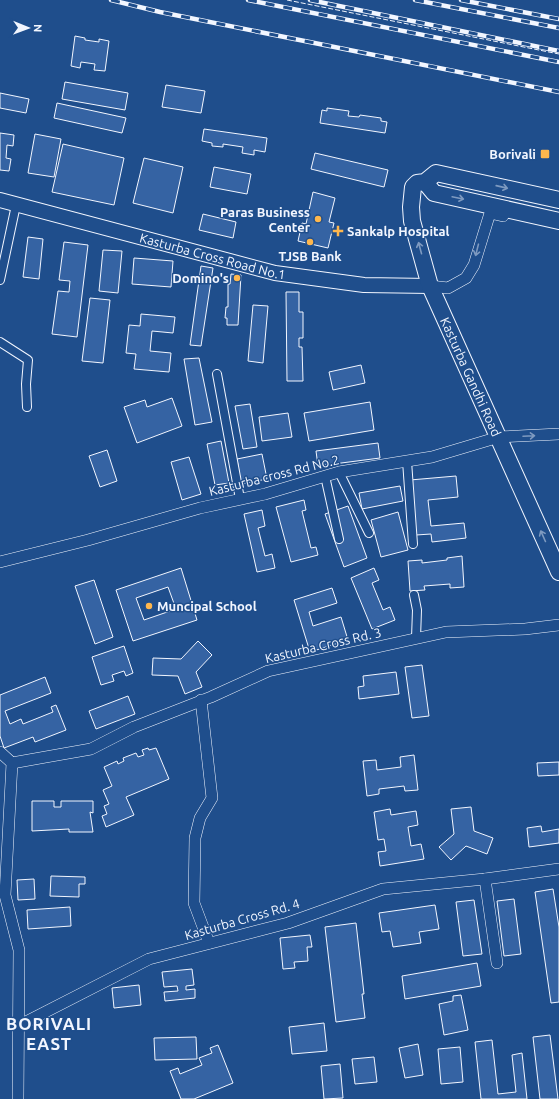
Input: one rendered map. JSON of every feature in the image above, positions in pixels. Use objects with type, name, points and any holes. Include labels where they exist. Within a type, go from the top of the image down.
[{"type":"main road","name":"Kasturba Gandhi Road","points":[[559,200],[436,173],[425,182],[417,183],[413,187],[411,207],[412,221],[430,286],[559,572]]},
{"type":"main road","points":[[425,182],[434,193],[559,220]]},
{"type":"street","name":"Kasturba Cross Road No.1","points":[[0,200],[275,273],[364,285],[430,286]]},
{"type":"street","points":[[0,280],[16,204]]},
{"type":"street","points":[[430,286],[448,288],[466,278],[474,265],[490,213],[559,228]]},
{"type":"street","points":[[0,342],[28,360],[26,384],[27,406]]},
{"type":"street","points":[[217,374],[240,500]]},
{"type":"street","name":"Kasturba cross Rd No.2","points":[[0,562],[88,540],[200,508],[265,494],[339,472],[432,457],[499,437],[559,434]]},
{"type":"street","points":[[407,461],[413,544]]},
{"type":"street","points":[[339,472],[369,533]]},
{"type":"street","points":[[326,476],[338,539]]},
{"type":"street","points":[[414,595],[417,610],[416,638]]},
{"type":"street","name":"Kasturba Cross Rd. 3","points":[[12,763],[91,750],[134,726],[201,700],[268,670],[446,632],[525,629],[559,625]]},
{"type":"street","points":[[201,700],[212,798],[200,818],[195,838],[194,903],[209,944]]},
{"type":"street","points":[[0,752],[12,763],[3,845],[5,895],[19,950],[18,1099]]},
{"type":"street","name":"Kasturba Cross Rd. 4","points":[[18,1026],[149,959],[288,923],[383,889],[486,879],[559,869]]},
{"type":"street","points":[[486,879],[497,963]]},
{"type":"building","points":[[75,36],[85,38],[85,40],[99,42],[99,39],[109,41],[105,71],[94,70],[95,64],[81,62],[80,68],[71,66]]},
{"type":"building","points":[[65,82],[128,93],[125,110],[62,99]]},
{"type":"building","points":[[166,85],[205,91],[201,113],[162,107]]},
{"type":"building","points":[[0,93],[29,99],[26,113],[0,108]]},
{"type":"building","points":[[57,103],[126,118],[122,133],[54,118]]},
{"type":"building","points":[[327,108],[349,111],[348,116],[359,117],[360,115],[381,118],[381,121],[387,122],[385,133],[320,123],[322,110],[327,111]]},
{"type":"building","points":[[204,129],[267,138],[265,152],[254,150],[254,155],[242,153],[243,147],[223,144],[223,147],[212,146],[212,143],[202,141]]},
{"type":"building","points":[[0,133],[14,135],[13,146],[7,145],[6,158],[11,159],[9,171],[0,170]]},
{"type":"building","points":[[35,134],[61,139],[54,177],[28,173]]},
{"type":"building","points":[[63,144],[124,158],[114,205],[52,192]]},
{"type":"building","points":[[315,153],[388,170],[384,187],[311,169]]},
{"type":"building","points":[[144,158],[183,167],[173,213],[133,203]]},
{"type":"building","points":[[214,167],[251,174],[247,194],[210,187]]},
{"type":"building","name":"Paras Business Center","points":[[313,192],[335,198],[329,222],[334,223],[328,248],[298,241],[302,223],[306,224]]},
{"type":"building","points":[[203,214],[236,222],[233,238],[199,230]]},
{"type":"building","points":[[28,237],[43,239],[39,279],[23,277]]},
{"type":"building","points":[[64,242],[88,245],[77,337],[52,334],[58,291],[69,292],[70,281],[59,280]]},
{"type":"building","points":[[103,250],[122,251],[118,293],[99,291]]},
{"type":"building","points":[[134,258],[173,261],[171,287],[132,284]]},
{"type":"building","points":[[201,266],[213,268],[201,346],[190,345]]},
{"type":"building","points":[[231,274],[241,275],[238,325],[227,325],[227,318],[225,318],[226,307],[228,307],[228,284],[230,284]]},
{"type":"building","points":[[286,292],[299,292],[299,312],[303,312],[303,338],[299,338],[299,347],[302,347],[303,381],[287,381]]},
{"type":"building","points":[[90,298],[110,300],[103,363],[82,361]]},
{"type":"building","points":[[253,305],[268,306],[263,363],[248,361]]},
{"type":"building","points":[[141,314],[175,317],[173,333],[152,331],[150,351],[171,353],[169,372],[134,369],[136,354],[126,353],[129,325],[140,326]]},
{"type":"building","points":[[199,358],[212,422],[195,425],[184,359]]},
{"type":"building","points":[[361,365],[365,383],[333,390],[329,372]]},
{"type":"building","points":[[172,398],[182,426],[137,443],[124,407],[145,400],[147,407]]},
{"type":"building","points":[[370,402],[374,430],[309,441],[304,413]]},
{"type":"building","points":[[250,404],[257,447],[243,449],[235,406]]},
{"type":"building","points":[[288,413],[292,437],[262,441],[259,417]]},
{"type":"building","points":[[221,441],[229,483],[215,485],[207,444]]},
{"type":"building","points":[[378,443],[380,458],[318,466],[316,451]]},
{"type":"building","points":[[107,450],[117,481],[100,487],[89,456]]},
{"type":"building","points":[[262,454],[267,479],[241,484],[237,459]]},
{"type":"building","points":[[189,457],[201,494],[182,500],[171,462]]},
{"type":"building","points":[[456,476],[458,497],[428,500],[431,526],[464,523],[466,538],[432,542],[431,534],[416,535],[410,480]]},
{"type":"building","points":[[400,486],[403,501],[362,509],[359,493]]},
{"type":"building","points":[[304,500],[306,510],[302,511],[311,548],[316,547],[318,555],[291,562],[276,507]]},
{"type":"building","points":[[348,506],[367,558],[344,567],[325,514]]},
{"type":"building","points":[[262,510],[265,526],[258,528],[265,556],[272,554],[275,568],[257,572],[244,514]]},
{"type":"building","points":[[398,512],[408,550],[381,557],[371,520]]},
{"type":"building","points":[[462,556],[464,587],[450,588],[450,584],[424,586],[425,590],[410,591],[408,561],[422,560],[422,563],[447,560],[447,558]]},
{"type":"building","points":[[181,568],[197,620],[133,641],[116,590]],"holes":[[[168,587],[176,609],[144,620],[136,598]]]},
{"type":"building","points":[[374,568],[379,580],[372,583],[383,610],[390,607],[395,620],[372,629],[351,578]]},
{"type":"building","points":[[94,580],[113,637],[95,644],[75,586]]},
{"type":"building","points":[[332,588],[337,603],[309,612],[313,626],[341,617],[348,640],[310,652],[294,600]]},
{"type":"building","points":[[198,641],[212,655],[196,672],[202,687],[185,694],[178,676],[152,675],[153,658],[181,659]]},
{"type":"building","points":[[124,646],[133,673],[126,676],[124,671],[112,675],[114,681],[101,685],[92,657]]},
{"type":"building","points":[[422,665],[429,716],[412,718],[405,667]]},
{"type":"building","points":[[396,672],[399,694],[359,699],[358,687],[364,686],[363,676]]},
{"type":"building","points":[[45,677],[51,693],[5,711],[10,724],[21,719],[23,724],[53,712],[51,707],[56,705],[66,730],[35,742],[33,737],[4,748],[0,736],[0,695]]},
{"type":"building","points":[[128,696],[135,714],[96,729],[89,711]]},
{"type":"building","points":[[148,748],[149,750],[156,748],[169,779],[126,797],[134,815],[106,827],[102,816],[107,814],[104,806],[109,804],[103,790],[112,786],[104,767],[117,761],[118,764],[124,761],[123,758],[136,753],[138,757],[144,755],[142,750]]},
{"type":"building","points":[[414,755],[418,790],[405,791],[404,786],[379,789],[379,794],[367,796],[363,761],[376,760],[377,770],[401,767],[400,757]]},
{"type":"building","points":[[559,762],[559,775],[538,776],[537,763]]},
{"type":"building","points":[[32,801],[54,801],[54,807],[61,807],[61,801],[93,801],[93,813],[90,812],[93,832],[69,832],[69,829],[32,831]]},
{"type":"building","points":[[471,807],[474,831],[493,838],[487,854],[466,846],[451,860],[439,847],[454,834],[451,809]]},
{"type":"building","points":[[390,809],[391,815],[416,811],[418,825],[408,827],[411,846],[421,844],[424,859],[380,866],[378,852],[386,851],[384,839],[378,840],[374,812]]},
{"type":"building","points":[[541,826],[542,832],[559,829],[559,843],[529,847],[527,828]]},
{"type":"building","points":[[51,876],[85,877],[85,884],[79,884],[79,897],[50,896]]},
{"type":"building","points":[[34,879],[35,899],[18,900],[17,880]]},
{"type":"building","points":[[553,889],[559,927],[559,1002],[551,1003],[535,892]]},
{"type":"building","points":[[514,899],[521,954],[504,956],[497,901]]},
{"type":"building","points":[[474,900],[482,954],[463,956],[456,902]]},
{"type":"building","points":[[435,905],[439,929],[419,932],[421,943],[393,947],[390,931],[382,932],[379,913]]},
{"type":"building","points":[[70,907],[71,926],[28,929],[27,910]]},
{"type":"building","points":[[356,923],[364,994],[362,994],[365,1018],[336,1022],[325,927]]},
{"type":"building","points":[[310,935],[312,947],[307,947],[308,961],[294,962],[295,968],[283,969],[280,938]]},
{"type":"building","points":[[477,963],[481,986],[405,999],[402,976]]},
{"type":"building","points":[[192,969],[194,985],[186,986],[186,990],[195,989],[195,998],[165,1001],[164,992],[178,991],[177,986],[164,987],[162,972]]},
{"type":"building","points":[[139,985],[141,1005],[114,1008],[112,988]]},
{"type":"building","points":[[461,995],[468,1030],[444,1035],[439,1004],[453,1001],[453,996]]},
{"type":"building","points":[[324,1023],[327,1051],[292,1054],[289,1027]]},
{"type":"building","points":[[550,1035],[558,1099],[540,1099],[533,1037]]},
{"type":"building","points":[[196,1037],[197,1059],[155,1060],[154,1038]]},
{"type":"building","points":[[492,1040],[498,1094],[516,1092],[512,1055],[522,1053],[527,1099],[481,1099],[475,1042]]},
{"type":"building","points":[[418,1044],[423,1075],[405,1078],[399,1048]]},
{"type":"building","points":[[218,1045],[233,1083],[194,1099],[181,1099],[170,1071],[178,1068],[180,1074],[202,1065],[199,1058],[212,1053],[210,1048]]},
{"type":"building","points":[[460,1047],[463,1082],[441,1084],[438,1049]]},
{"type":"building","points":[[374,1057],[377,1082],[355,1084],[352,1059]]},
{"type":"building","points":[[340,1064],[343,1098],[324,1099],[321,1066]]},
{"type":"railway","points":[[111,0],[160,12],[559,92]]},
{"type":"railway","points":[[248,0],[559,62]]},
{"type":"railway","points":[[310,0],[559,51]]},
{"type":"railway","points":[[415,0],[559,28]]},
{"type":"railway","points":[[461,0],[559,19]]},
{"type":"fence","points":[[287,0],[559,54]]},
{"type":"place","name":"Borivali","points":[[545,154]]},
{"type":"place","name":"Paras Business Center","points":[[318,219]]},
{"type":"place","name":"Sankalp Hospital","points":[[338,231]]},
{"type":"place","name":"TJSB Bank","points":[[310,242]]},
{"type":"place","name":"Domino's","points":[[237,278]]},
{"type":"place","name":"Muncipal School","points":[[149,606]]},
{"type":"district","name":"BORIVALI EAST","points":[[49,1034]]}]
